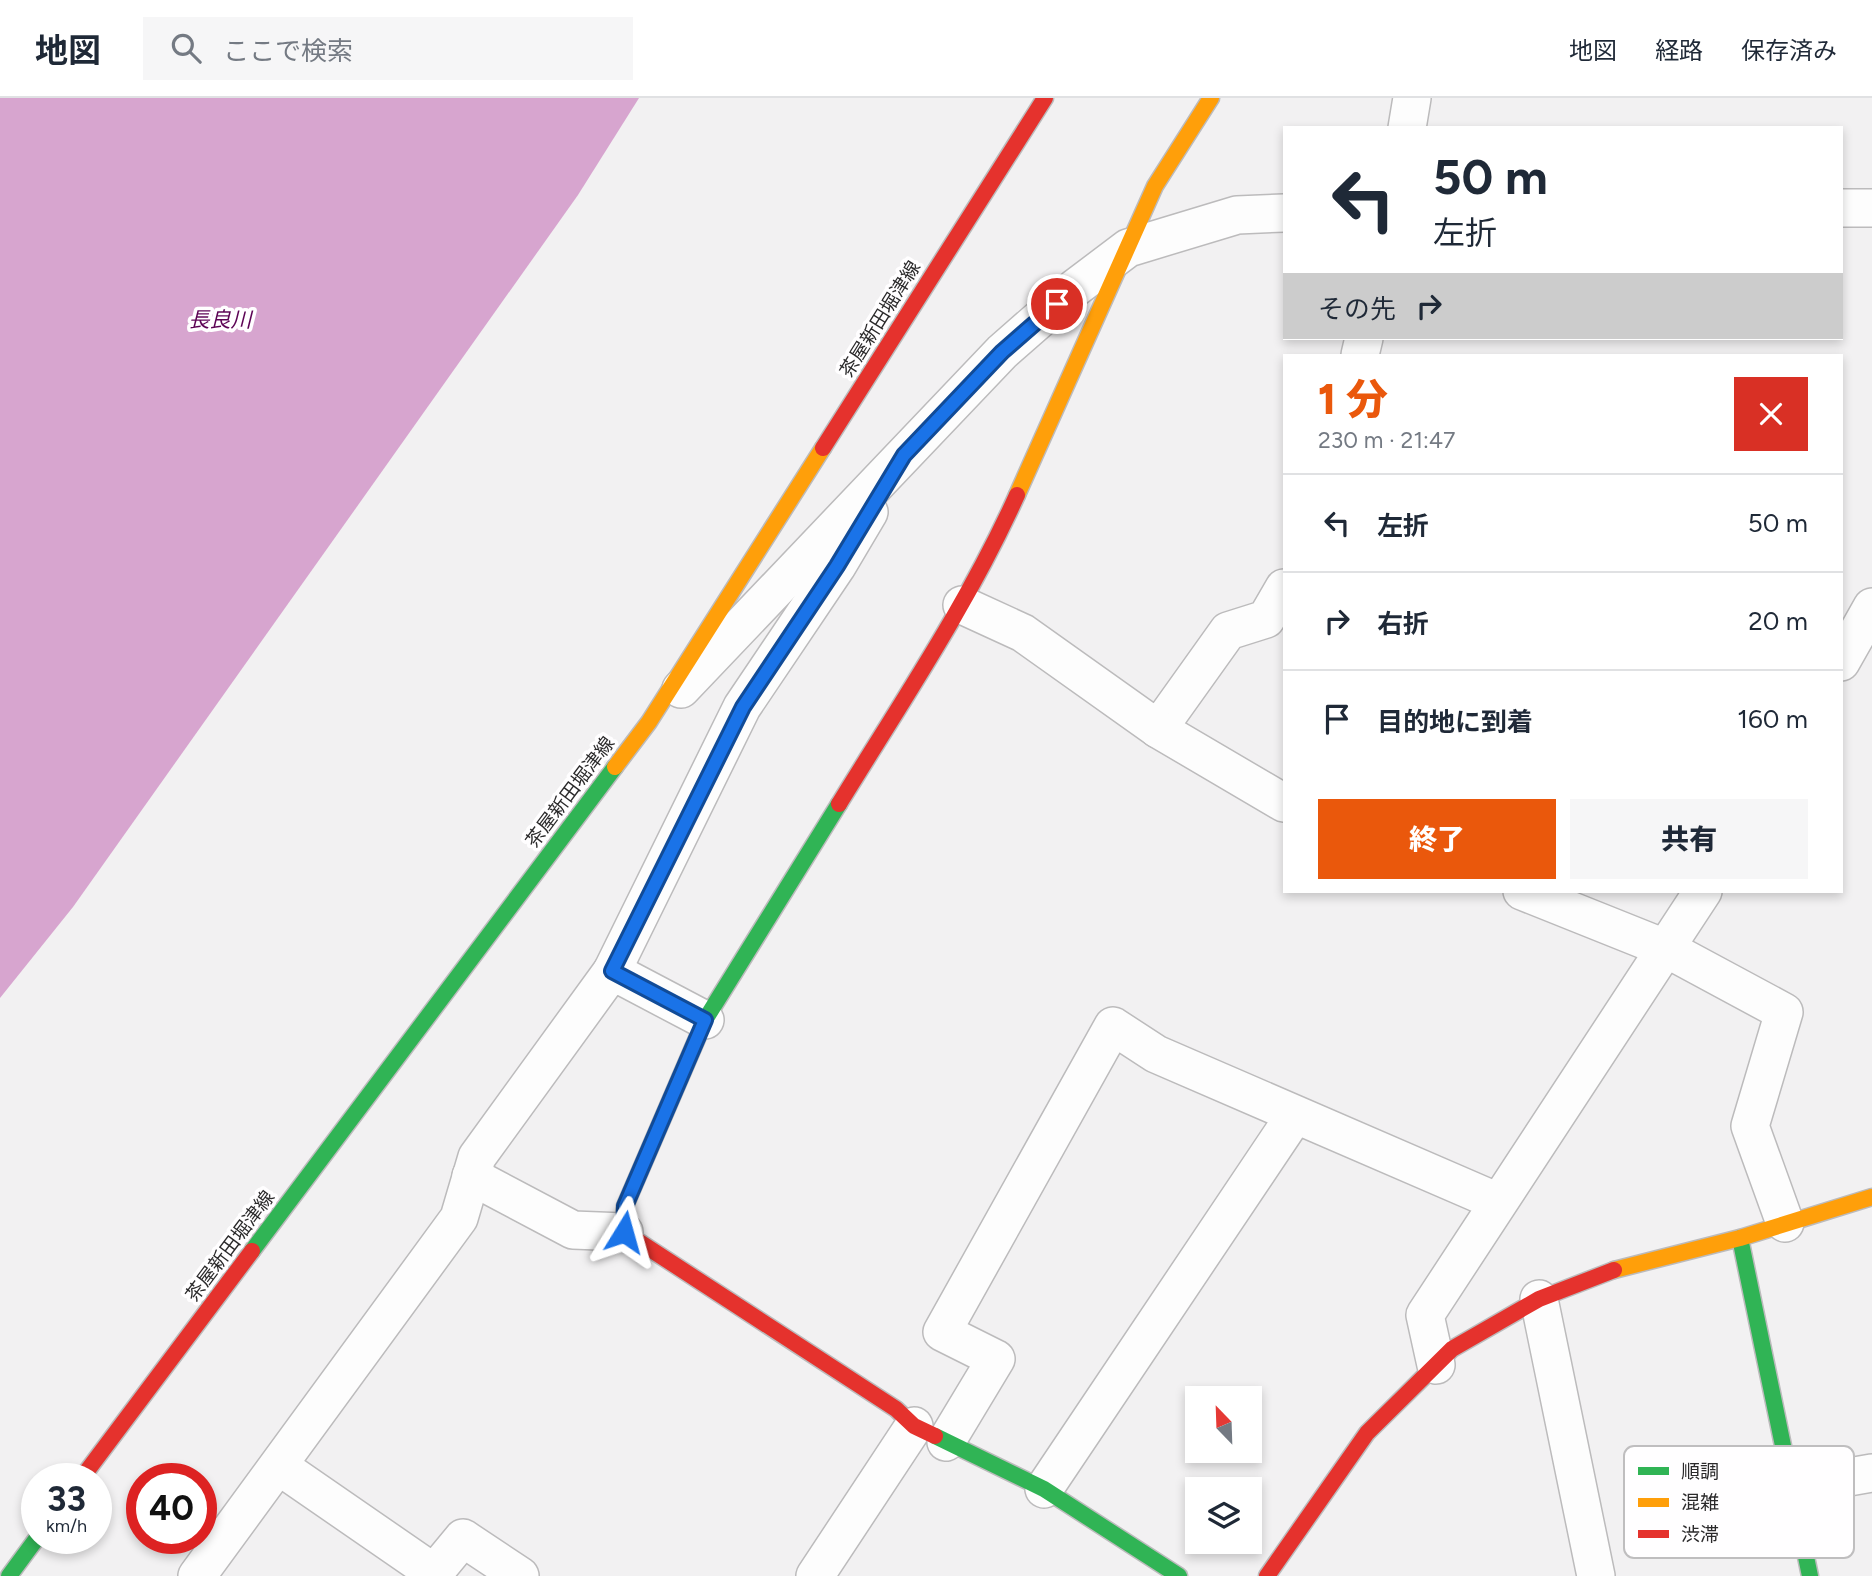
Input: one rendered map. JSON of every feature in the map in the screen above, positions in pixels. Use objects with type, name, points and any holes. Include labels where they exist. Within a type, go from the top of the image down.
[{"type":"street","name":"茶屋新田堀津線","points":[[94,1463],[649,722],[1045,98]]},
{"type":"street","points":[[624,1232],[625,1206],[705,1020],[962,605],[991,553],[1128,248],[1190,98]]},
{"type":"street","points":[[1155,186],[1211,98]]},
{"type":"street","points":[[1407,126],[1412,98]]},
{"type":"street","points":[[1843,208],[1872,208]]},
{"type":"street","points":[[649,722],[1002,352],[1075,288],[1128,248],[1237,215],[1283,213]]},
{"type":"street","points":[[197,1576],[459,1218],[477,1157],[612,971],[743,707],[837,566],[904,455]]},
{"type":"street","points":[[1158,729],[1228,631],[1266,619],[1283,590]]},
{"type":"street","points":[[962,605],[1023,633],[1158,729],[1283,802]]},
{"type":"street","points":[[1843,657],[1872,607]]},
{"type":"street","points":[[1527,893],[1667,949],[1784,1012],[1750,1126],[1785,1223]]},
{"type":"street","points":[[1436,1365],[1425,1315],[1702,893]]},
{"type":"street","points":[[612,971],[705,1020]]},
{"type":"street","points":[[815,1576],[930,1434],[996,1359],[942,1332],[1113,1026],[1156,1054],[1498,1202]]},
{"type":"street","points":[[1044,1489],[1295,1115]]},
{"type":"street","points":[[471,1176],[573,1230],[624,1232],[896,1409],[930,1434],[1044,1489],[1179,1576]]},
{"type":"street","points":[[1267,1576],[1367,1433],[1452,1349],[1539,1299],[1630,1264],[1740,1238],[1872,1196]]},
{"type":"street","points":[[1740,1238],[1783,1446]]},
{"type":"street","points":[[1539,1299],[1596,1576]]},
{"type":"street","points":[[279,1466],[433,1573],[463,1538],[520,1576]]},
{"type":"street","points":[[1854,1476],[1872,1473]]},
{"type":"street","points":[[9,1576],[25,1554]]},
{"type":"street","points":[[1806,1558],[1810,1576]]},
{"type":"water","name":"長良川","points":[[0,98],[639,98],[578,195],[73,907],[0,998]]},
{"type":"traffic: fast","points":[[252,1251],[615,767]]},
{"type":"traffic: fast","points":[[624,1225],[625,1206],[705,1020],[839,804]]},
{"type":"traffic: fast","points":[[1740,1238],[1783,1446]]},
{"type":"traffic: fast","points":[[935,1436],[1044,1489],[1179,1576]]},
{"type":"traffic: fast","points":[[9,1576],[25,1554]]},
{"type":"traffic: fast","points":[[1806,1558],[1810,1576]]},
{"type":"traffic: slow","points":[[1017,495],[1155,186],[1211,98]]},
{"type":"traffic: slow","points":[[615,767],[649,722],[823,448]]},
{"type":"traffic: slow","points":[[1614,1270],[1740,1238],[1872,1197]]},
{"type":"traffic: jam","points":[[823,448],[1045,98]]},
{"type":"traffic: jam","points":[[839,804],[955,614],[1017,495]]},
{"type":"traffic: jam","points":[[624,1225],[624,1232],[896,1409],[914,1426],[935,1436]]},
{"type":"traffic: jam","points":[[93,1463],[252,1251]]},
{"type":"traffic: jam","points":[[1267,1576],[1367,1433],[1452,1349],[1539,1299],[1614,1270]]},
{"type":"route","points":[[624,1232],[625,1206],[705,1020],[612,971],[743,707],[837,566],[904,455],[1002,352],[1057,304]]}]
